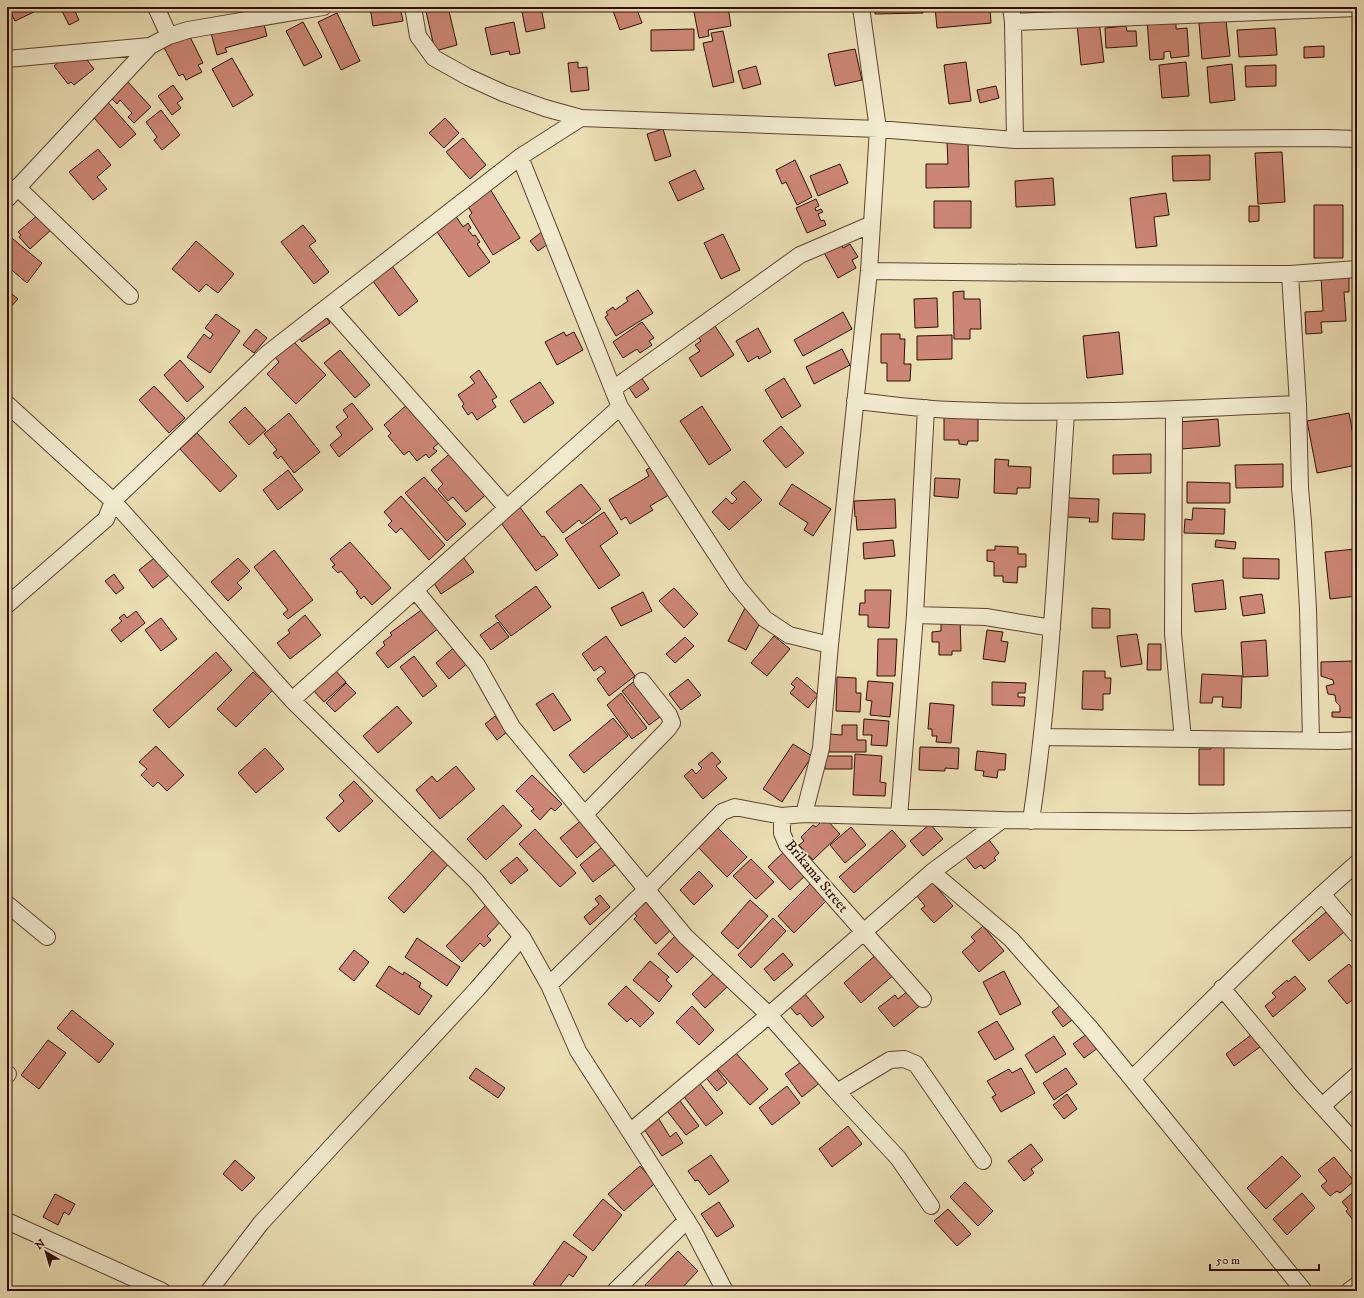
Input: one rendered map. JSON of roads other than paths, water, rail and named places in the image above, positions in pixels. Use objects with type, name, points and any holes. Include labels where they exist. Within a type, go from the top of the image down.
[{"type":"street","points":[[156,7],[169,36]]},
{"type":"street","points":[[130,296],[12,193],[150,46],[169,36],[188,30],[323,7]]},
{"type":"street","points":[[413,7],[418,36],[434,58],[468,77],[503,93],[545,108],[581,118],[878,129],[1015,140],[1357,139]]},
{"type":"street","points":[[804,814],[821,748],[830,644],[869,271],[878,129],[861,7]]},
{"type":"street","points":[[1015,140],[1012,15],[1357,8]]},
{"type":"street","points":[[7,59],[150,46]]},
{"type":"street","points":[[7,605],[106,519],[113,501],[268,353],[520,157],[581,118]]},
{"type":"street","points":[[520,157],[620,407],[706,541],[741,592],[765,619],[789,635],[830,644]]},
{"type":"street","points":[[613,390],[800,255],[872,224]]},
{"type":"street","points":[[869,271],[1290,274],[1357,269]]},
{"type":"street","points":[[1290,274],[1298,404],[1300,488],[1307,601],[1311,741]]},
{"type":"street","points":[[329,307],[507,508]]},
{"type":"street","points":[[855,401],[950,410],[1066,412],[1174,410],[1298,404]]},
{"type":"street","points":[[7,404],[113,501],[292,700],[476,881],[522,937],[549,985],[578,1051],[687,1220],[725,1291]]},
{"type":"street","points":[[292,700],[620,407]]},
{"type":"street","points":[[899,817],[916,615],[926,408]]},
{"type":"street","points":[[1174,410],[1173,634],[1182,740]]},
{"type":"street","points":[[1031,820],[1042,737],[1052,628],[1066,412]]},
{"type":"street","points":[[415,590],[477,665],[512,727],[685,936],[769,1015],[836,1092],[898,1158],[931,1206]]},
{"type":"street","points":[[916,615],[986,617],[1052,628]]},
{"type":"street","points":[[585,814],[667,730],[672,723],[669,715],[642,681]]},
{"type":"street","points":[[1042,737],[1182,740],[1357,740]]},
{"type":"street","points":[[549,985],[647,889],[722,812],[735,807],[782,816],[804,814],[1002,820],[1188,822],[1357,819]]},
{"type":"street","name":"Brikama Street","points":[[782,816],[782,833],[788,844],[923,999]]},
{"type":"street","points":[[630,1132],[769,1015],[932,872],[1002,820]]},
{"type":"street","points":[[1132,1079],[1222,988],[1357,863]]},
{"type":"street","points":[[932,872],[1011,939],[1091,1029],[1304,1291]]},
{"type":"street","points":[[1322,894],[1357,934]]},
{"type":"street","points":[[7,904],[47,937]]},
{"type":"street","points":[[209,1291],[261,1223],[477,989],[522,937]]},
{"type":"street","points":[[1222,988],[1301,1083],[1357,1145]]},
{"type":"street","points":[[836,1092],[890,1060],[904,1059],[916,1064],[983,1161]]},
{"type":"street","points":[[1322,1106],[1357,1076]]},
{"type":"street","points":[[615,1291],[687,1220]]},
{"type":"street","points":[[7,1221],[162,1291]]},
{"type":"street","points":[[1349,1291],[1357,1285]]}]
